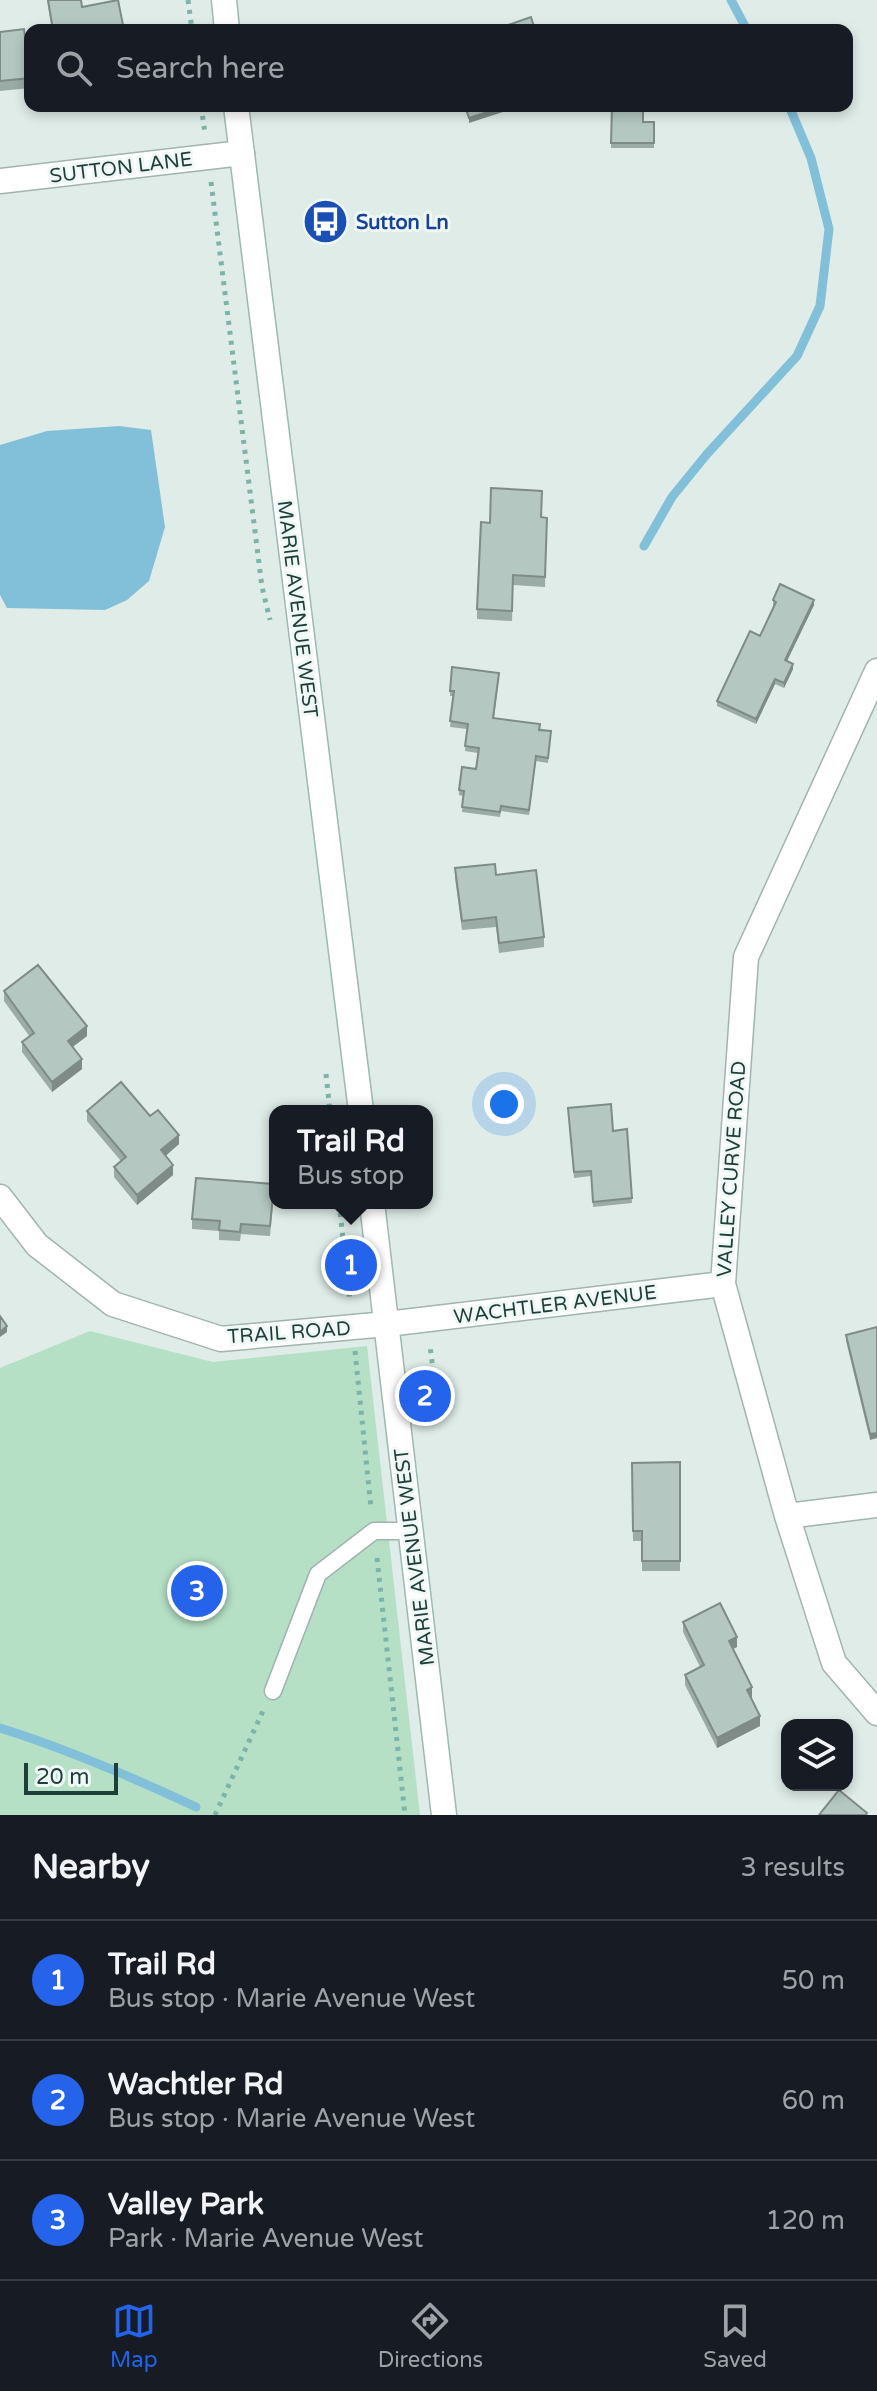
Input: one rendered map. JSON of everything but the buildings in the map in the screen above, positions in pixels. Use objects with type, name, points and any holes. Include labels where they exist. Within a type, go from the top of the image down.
[{"type":"street","points":[[224,0],[226,24]]},
{"type":"street","name":"MARIE AVENUE WEST","points":[[237,112],[360,1105]]},
{"type":"street","name":"SUTTON LANE","points":[[0,181],[242,153]]},
{"type":"street","name":"VALLEY CURVE ROAD","points":[[877,671],[870,707],[746,957],[723,1284],[787,1516],[834,1663],[877,1713]]},
{"type":"street","name":"TRAIL ROAD","points":[[0,1197],[37,1245],[113,1304],[221,1339],[387,1324]]},
{"type":"street","name":"MARIE AVENUE WEST","points":[[373,1209],[444,1815]]},
{"type":"street","name":"WACHTLER AVENUE","points":[[387,1324],[723,1284]]},
{"type":"street","points":[[787,1516],[877,1505]]},
{"type":"lane","points":[[273,1691],[318,1574],[374,1531],[411,1531]]},
{"type":"path","points":[[188,0],[191,24]]},
{"type":"path","points":[[215,1815],[273,1691]]},
{"type":"green space","points":[[90,1331],[213,1362],[367,1346],[420,1815],[0,1815],[0,1368]]},
{"type":"water","points":[[119,426],[151,430],[165,527],[149,581],[127,600],[105,610],[7,608],[0,595],[0,445],[47,431]]},
{"type":"waterway","points":[[731,0],[744,24]]},
{"type":"waterway","points":[[644,546],[672,497],[797,356],[820,306],[829,229],[811,158],[792,112]]},
{"type":"waterway","points":[[0,1728],[100,1764],[196,1807]]},
{"type":"place","name":"Sutton Ln","points":[[325,222]]},
{"type":"place","name":"Trail Rd","points":[[351,1265]]},
{"type":"place","name":"Wachtler Rd","points":[[425,1396]]},
{"type":"place","name":"Valley Park","points":[[197,1591]]}]
